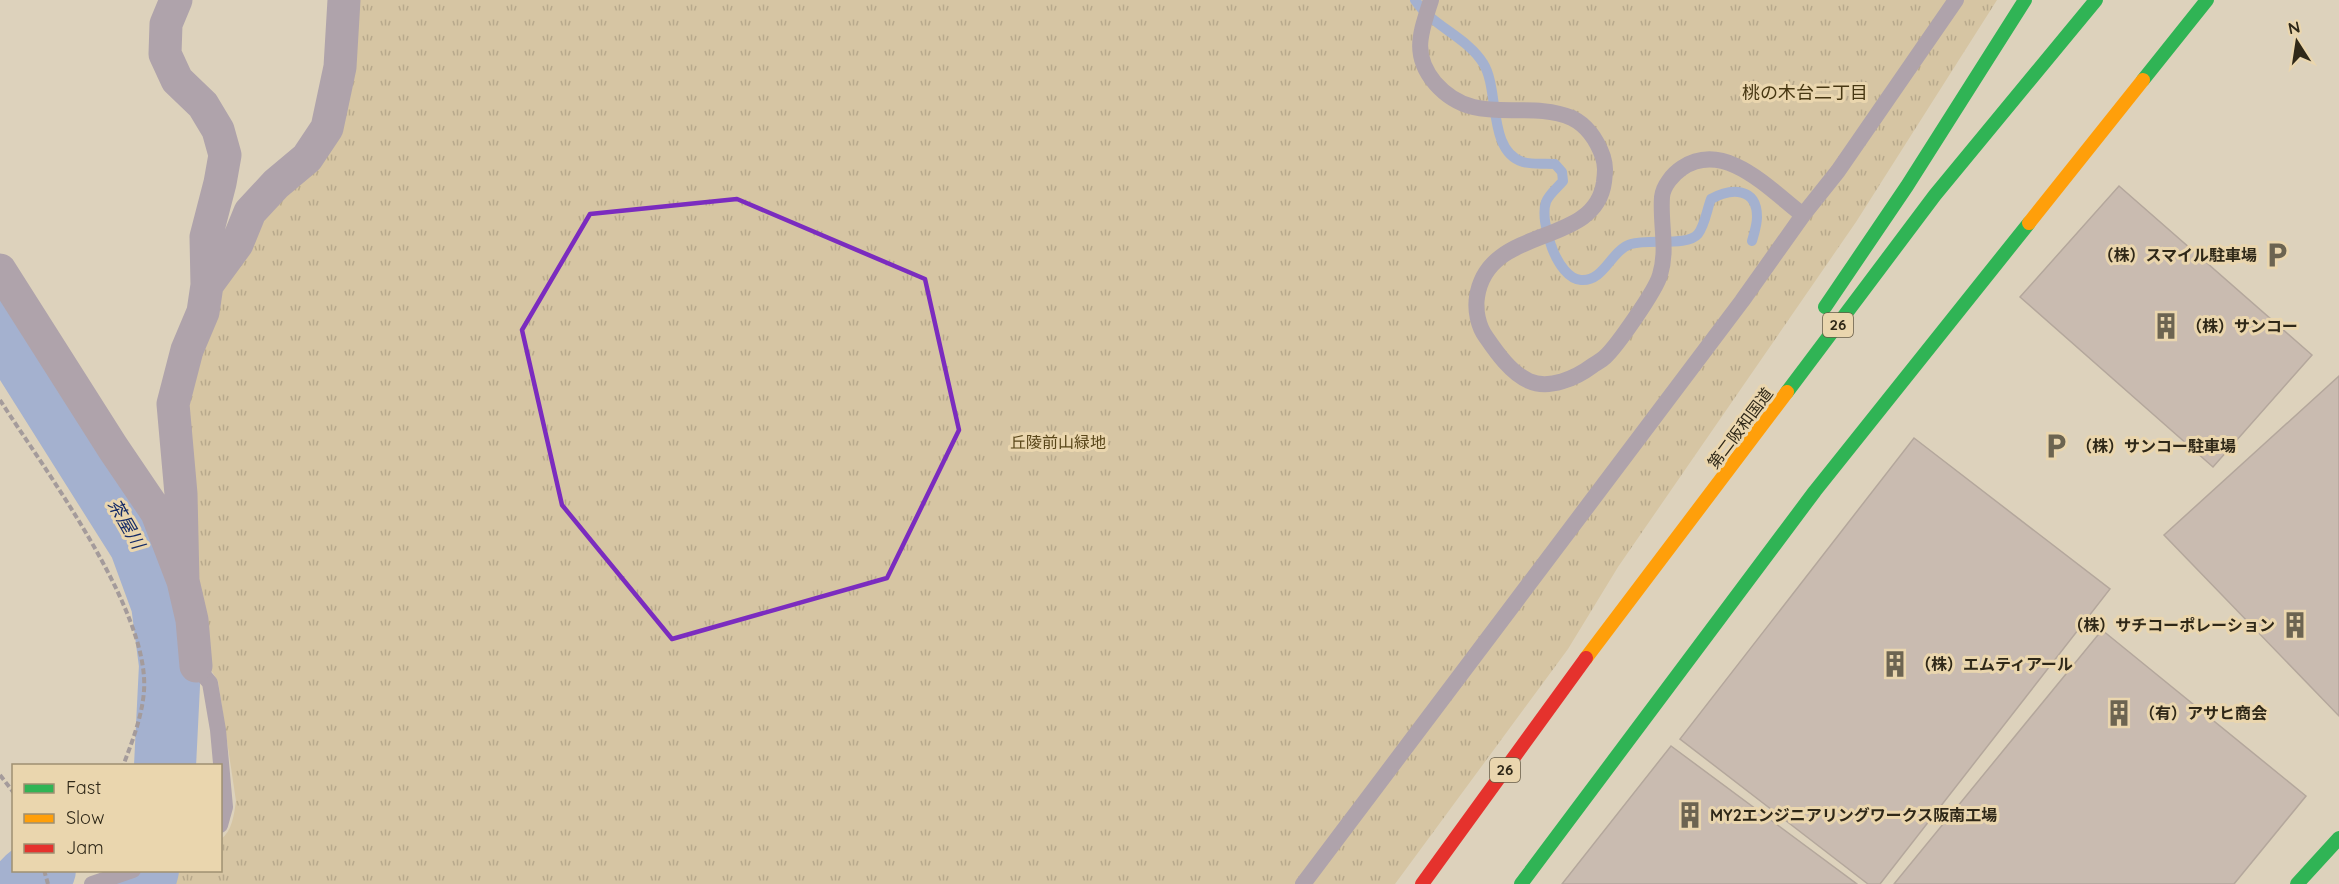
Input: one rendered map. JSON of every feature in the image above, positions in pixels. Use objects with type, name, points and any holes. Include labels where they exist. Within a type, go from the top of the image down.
[{"type":"main road","name":"26","points":[[1814,323],[1907,186],[2025,0]]},
{"type":"main road","name":"第二阪和国道","points":[[1422,884],[1588,657],[1935,195],[2096,0]]},
{"type":"main road","points":[[1521,884],[1815,491],[2207,0]]},
{"type":"main road","name":"26","points":[[1588,657],[1748,421]]},
{"type":"main road","points":[[2297,884],[2339,838]]},
{"type":"street","points":[[176,0],[166,24],[165,54],[177,80],[203,105],[218,130],[225,155],[206,237],[207,285],[203,312],[187,350],[173,404],[181,494],[183,581]]},
{"type":"street","points":[[207,285],[237,244],[250,212],[276,184],[307,158],[327,128],[340,67],[344,0]]},
{"type":"street","points":[[0,270],[157,513],[183,581],[192,620],[196,666]]},
{"type":"lane","points":[[1431,0],[1419,45],[1422,62],[1429,75],[1444,93],[1460,104],[1495,111],[1563,115],[1582,123],[1598,143],[1606,167],[1603,192],[1591,211],[1568,226],[1508,251],[1488,269],[1478,287],[1475,308],[1483,333],[1498,354],[1518,374],[1531,382],[1549,384],[1581,375],[1605,357],[1660,278],[1665,255],[1662,195],[1673,173],[1690,162],[1709,158],[1742,168],[1803,215]]},
{"type":"lane","points":[[1303,884],[1742,301],[1803,215],[1838,171],[1956,0]]},
{"type":"lane","points":[[196,666],[210,683],[221,764]]},
{"type":"lane","points":[[222,774],[225,807],[222,818]]},
{"type":"lane","points":[[92,884],[127,872]]},
{"type":"path","points":[[0,400],[99,556],[128,616],[141,652],[144,691],[136,731],[123,764]]},
{"type":"path","points":[[0,775],[12,790]]},
{"type":"highlighted area","points":[[737,199],[925,279],[959,430],[887,578],[672,639],[562,505],[522,330],[590,214]]},
{"type":"green space","name":"丘陵前山緑地","points":[[350,0],[1997,0],[1856,222],[1618,567],[1568,649],[1395,884],[119,884],[155,872],[222,872],[222,838],[230,827],[236,801],[218,681],[205,661],[178,410],[213,292],[299,171]]},
{"type":"building","name":"（株）サンコー","points":[[2119,186],[2312,355],[2213,467],[2020,297]]},
{"type":"building","name":"（株）サチコーポレーション","points":[[2339,376],[2339,716],[2164,535]]},
{"type":"building","name":"（株）エムティアール","points":[[1914,438],[2110,589],[1880,884],[1868,884],[1680,739]]},
{"type":"building","name":"（有）アサヒ商会","points":[[2102,630],[2306,796],[2234,884],[1894,884]]},
{"type":"building","name":"MY2エンジニアリングワークス阪南工場","points":[[1671,746],[1857,884],[1562,884]]},
{"type":"waterway","points":[[1415,0],[1431,17],[1468,46],[1483,63],[1488,74],[1499,133],[1504,146],[1512,156],[1527,163],[1555,164],[1562,172],[1563,181],[1546,202],[1545,222],[1552,248],[1564,270],[1572,277],[1581,280],[1596,276],[1618,252],[1631,244],[1693,238],[1702,226],[1711,199],[1727,193],[1742,193],[1753,200],[1757,217],[1752,241]]},
{"type":"waterway","name":"茶屋川","points":[[0,322],[140,544],[162,604],[170,665],[165,764]]},
{"type":"waterway","name":"茶屋川","points":[[21,884],[28,877],[40,872]]},
{"type":"waterway","name":"茶屋川","points":[[144,884],[147,872]]},
{"type":"traffic: fast","points":[[1825,307],[1907,186],[2025,0]]},
{"type":"traffic: fast","points":[[1787,392],[1935,195],[2096,0]]},
{"type":"traffic: fast","points":[[2143,80],[2207,0]]},
{"type":"traffic: fast","points":[[1521,884],[1815,491],[2029,223]]},
{"type":"traffic: fast","points":[[2297,884],[2339,838]]},
{"type":"traffic: slow","points":[[2029,223],[2143,80]]},
{"type":"traffic: slow","points":[[1586,658],[1787,392]]},
{"type":"traffic: jam","points":[[1422,884],[1586,658]]},
{"type":"place","name":"（株）スマイル駐車場","points":[[2277,255]]},
{"type":"place","name":"（株）サンコー","points":[[2166,326]]},
{"type":"place","name":"（株）サンコー駐車場","points":[[2056,446]]},
{"type":"place","name":"（株）サチコーポレーション","points":[[2295,625]]},
{"type":"place","name":"（株）エムティアール","points":[[1895,664]]},
{"type":"place","name":"（有）アサヒ商会","points":[[2119,713]]},
{"type":"place","name":"MY2エンジニアリングワークス阪南工場","points":[[1690,815]]},
{"type":"district","name":"桃の木台二丁目","points":[[1805,93]]}]
